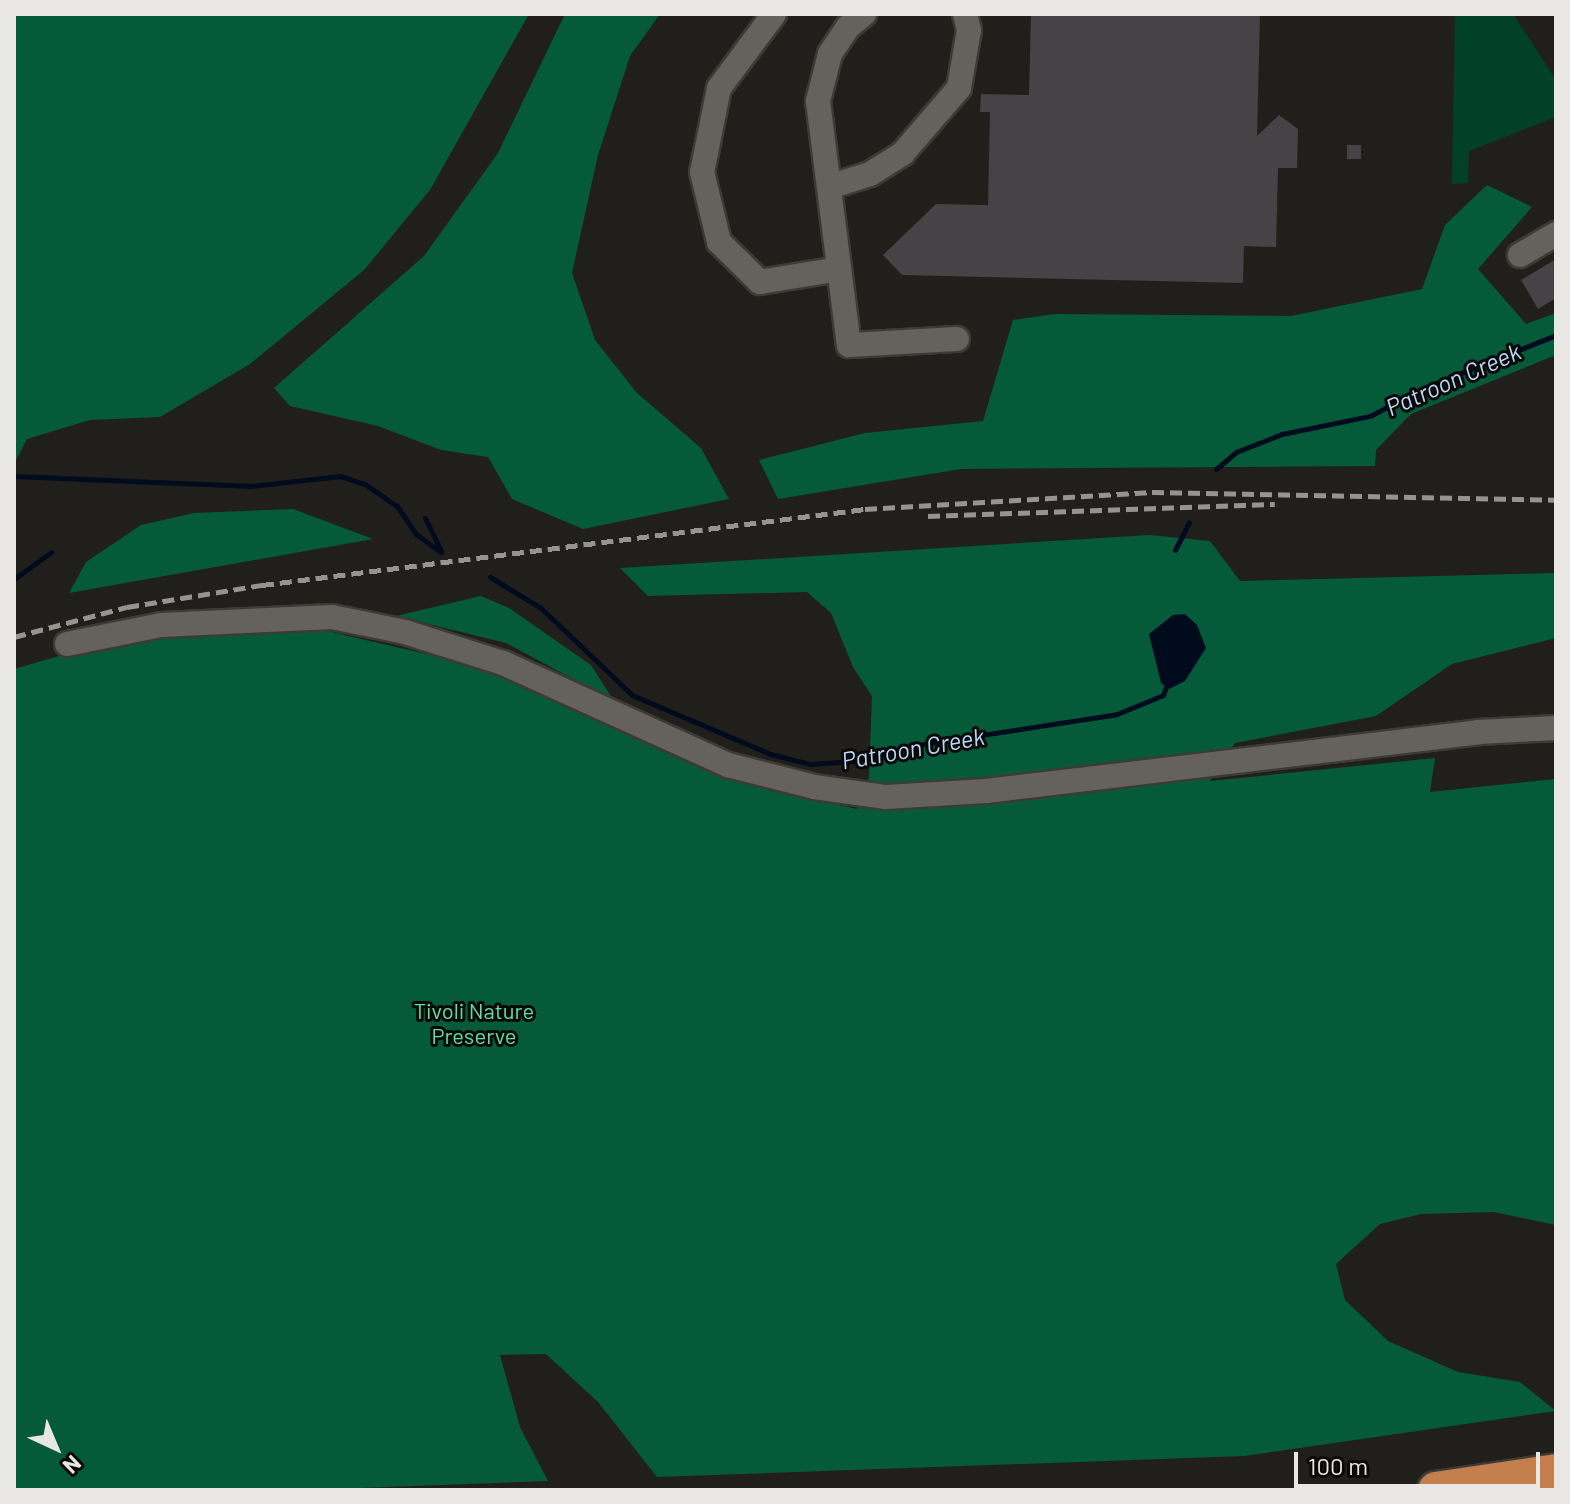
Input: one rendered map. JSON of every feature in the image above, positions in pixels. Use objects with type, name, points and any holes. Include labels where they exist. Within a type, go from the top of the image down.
[{"type":"highway","points":[[1436,1490],[1556,1472]]},
{"type":"lane","points":[[774,14],[719,88],[702,172],[719,242],[760,282],[839,269]]},
{"type":"lane","points":[[864,14],[848,27],[821,80],[818,101],[849,345],[957,339]]},
{"type":"lane","points":[[829,187],[870,174],[903,153],[959,88],[969,30],[965,14]]},
{"type":"lane","points":[[1520,255],[1556,234]]},
{"type":"lane","points":[[67,644],[161,625],[332,617],[405,632],[503,663],[728,765],[814,787],[886,797],[986,791],[1556,728]]},
{"type":"green space","points":[[14,14],[529,14],[430,190],[364,270],[250,364],[160,417],[90,420],[27,439],[14,464]]},
{"type":"green space","points":[[565,14],[660,14],[630,56],[598,155],[572,273],[595,340],[637,393],[701,448],[729,499],[583,529],[512,499],[488,457],[441,450],[378,426],[290,406],[274,388],[424,256],[498,153]]},
{"type":"green space","points":[[1455,14],[1513,14],[1556,80],[1556,117],[1469,151],[1468,183],[1452,184]]},
{"type":"green space","points":[[1487,185],[1532,207],[1478,269],[1526,324],[1556,313],[1556,355],[1411,414],[1376,450],[1375,466],[961,469],[778,499],[759,460],[865,433],[983,421],[1013,320],[1055,314],[1291,316],[1422,289],[1445,225]]},
{"type":"green space","points":[[293,509],[373,539],[69,593],[86,562],[141,525],[194,513]]},
{"type":"green space","name":"Tivoli Nature Preserve","points":[[1150,535],[1210,541],[1240,581],[1556,573],[1556,638],[1452,664],[1376,716],[1235,743],[1210,781],[1435,758],[1430,792],[1556,779],[1556,1225],[1494,1212],[1421,1214],[1380,1224],[1336,1264],[1345,1300],[1388,1341],[1458,1372],[1520,1382],[1556,1411],[1244,1456],[657,1477],[598,1402],[546,1354],[500,1355],[520,1427],[548,1481],[305,1490],[14,1490],[14,669],[94,646],[206,631],[310,627],[452,660],[581,706],[691,762],[772,790],[857,809],[869,777],[872,696],[853,667],[831,613],[807,592],[648,596],[620,568]]},
{"type":"green space","points":[[481,596],[509,608],[591,665],[614,701],[506,643],[396,616]]},
{"type":"water","points":[[1185,614],[1197,625],[1206,648],[1185,681],[1169,689],[1161,683],[1149,634],[1173,615]]},
{"type":"building","points":[[1031,14],[1260,14],[1257,136],[1279,115],[1298,129],[1297,168],[1278,168],[1276,247],[1244,246],[1243,283],[902,275],[883,255],[936,204],[988,205],[990,112],[980,112],[981,94],[1029,95]]},
{"type":"building","points":[[1347,145],[1361,145],[1361,159],[1347,159]]},
{"type":"building","points":[[1556,259],[1556,298],[1538,309],[1521,280]]},
{"type":"waterway","name":"Patroon Creek","points":[[1216,469],[1236,452],[1282,434],[1370,416],[1421,389],[1556,335]]},
{"type":"waterway","points":[[14,476],[251,486],[340,476],[365,484],[397,506],[416,534],[441,552]]},
{"type":"waterway","name":"Patroon Creek","points":[[425,518],[441,551]]},
{"type":"waterway","name":"Patroon Creek","points":[[1175,550],[1189,522]]},
{"type":"waterway","name":"Patroon Creek","points":[[14,579],[51,552]]},
{"type":"waterway","name":"Patroon Creek","points":[[490,577],[541,608],[632,695],[770,754],[810,764],[855,761],[924,744],[1117,714],[1163,695],[1167,684]]},
{"type":"railway","points":[[14,637],[127,607],[262,585],[865,509],[1152,492],[1556,500]]},
{"type":"railway","points":[[928,516],[1275,504]]}]
